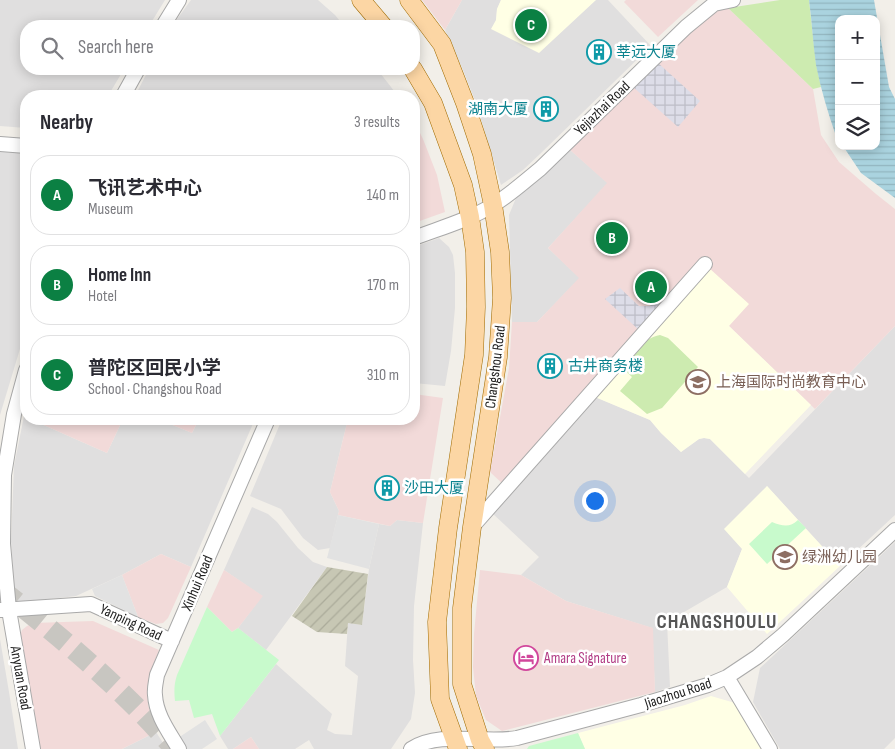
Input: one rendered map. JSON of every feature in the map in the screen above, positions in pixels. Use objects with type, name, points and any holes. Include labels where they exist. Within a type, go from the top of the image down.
[{"type":"main road","points":[[361,0],[378,20]]},
{"type":"main road","name":"Changshou Road","points":[[409,0],[442,44],[465,103],[482,154],[493,205],[500,252],[502,298],[498,357],[472,527],[462,608],[462,684],[483,744]]},
{"type":"main road","name":"Changshou Road","points":[[417,75],[433,103],[463,185],[475,252],[476,307],[474,356],[448,528],[437,622],[440,699],[456,744]]},
{"type":"street","points":[[167,20],[179,0]]},
{"type":"street","name":"Yejiazhai Road","points":[[420,236],[470,217],[493,205],[517,188],[540,169],[686,27],[714,4],[733,0]]},
{"type":"street","points":[[126,90],[135,75]]},
{"type":"street","points":[[0,144],[20,146]]},
{"type":"street","points":[[472,527],[705,264]]},
{"type":"street","name":"Anyuan Road","points":[[20,392],[14,414],[4,475],[3,544],[5,610],[33,749]]},
{"type":"street","name":"Xinhui Road","points":[[179,749],[161,718],[157,707],[155,693],[157,675],[265,425]]},
{"type":"street","name":"Jiaozhou Road","points":[[411,749],[431,741],[456,744],[483,744],[517,738],[641,705],[708,685],[727,677],[757,657],[784,635],[895,530]]},
{"type":"street","name":"Yanping Road","points":[[5,610],[91,604],[172,640]]},
{"type":"street","points":[[727,677],[770,749]]},
{"type":"shaded area","points":[[0,0],[165,0],[153,20],[20,20],[20,75],[120,75],[112,90],[20,90],[20,128],[0,126]]},
{"type":"shaded area","points":[[191,0],[318,0],[339,20],[176,20]]},
{"type":"shaded area","points":[[422,0],[462,0],[445,30]]},
{"type":"shaded area","points":[[462,0],[501,0],[497,9],[496,20],[596,0],[608,0],[651,46],[523,170],[501,185],[476,103],[445,30]]},
{"type":"shaded area","points":[[501,0],[596,0],[539,53],[491,29],[496,20],[497,9]]},
{"type":"shaded area","points":[[626,0],[698,0],[658,37],[624,2]]},
{"type":"shaded area","points":[[728,8],[813,89],[821,135],[839,162],[895,209],[895,326],[815,409],[729,326],[701,261],[504,485],[490,472],[509,368],[512,322],[537,322],[579,278],[548,248],[607,183],[569,149],[685,34],[714,12]]},
{"type":"shaded area","points":[[657,62],[700,101],[678,127],[632,86]]},
{"type":"shaded area","points":[[146,75],[382,75],[393,90],[138,90]]},
{"type":"shaded area","points":[[420,133],[437,175],[445,212],[420,221]]},
{"type":"shaded area","points":[[569,149],[608,183],[548,248],[580,278],[537,322],[512,322],[509,215],[516,198]]},
{"type":"shaded area","points":[[0,151],[20,153],[20,349],[0,415]]},
{"type":"shaded area","points":[[439,238],[449,247],[453,255],[455,308],[451,351],[445,386],[420,384],[420,245]]},
{"type":"shaded area","name":"上海国际时尚教育中心","points":[[709,268],[749,304],[729,326],[811,405],[745,474],[710,439],[699,439],[681,452],[650,420],[595,397]]},
{"type":"shaded area","points":[[620,288],[639,306],[650,306],[655,300],[661,306],[640,331],[605,299]]},
{"type":"shaded area","points":[[895,326],[895,515],[840,566],[767,486],[727,587],[667,622],[670,687],[655,692],[652,628],[566,601],[521,575],[539,557],[492,513],[595,397],[650,420],[681,452],[699,439],[710,439],[749,478]]},
{"type":"shaded area","points":[[420,395],[443,398],[423,523],[397,520],[390,526],[338,515],[339,511],[330,492],[347,425],[420,425]]},
{"type":"shaded area","points":[[22,425],[44,425],[107,453],[120,425],[173,425],[192,433],[196,425],[252,425],[191,567],[161,554],[122,575],[76,596],[15,603],[11,542],[14,466]]},
{"type":"shaded area","points":[[44,425],[120,425],[107,453]]},
{"type":"shaded area","points":[[173,425],[196,425],[192,433]]},
{"type":"shaded area","points":[[280,425],[347,425],[330,492],[339,511],[330,548],[318,550],[303,538],[281,509],[250,496]]},
{"type":"shaded area","name":"绿洲幼儿园","points":[[767,486],[840,566],[767,634],[727,587],[742,549],[724,529]]},
{"type":"shaded area","points":[[252,507],[268,514],[277,522],[298,548],[313,562],[327,567],[266,650],[238,628],[262,596],[224,570]]},
{"type":"shaded area","points":[[338,515],[379,524],[369,569],[327,558]]},
{"type":"shaded area","points":[[397,520],[423,523],[414,606],[413,660],[415,693],[411,719],[391,749],[314,749],[309,740],[295,749],[259,749],[251,737],[233,749],[228,749],[220,736],[276,664],[332,714],[327,730],[335,734],[352,735],[358,676],[345,666],[348,623],[362,625],[369,569],[379,524],[390,526]]},
{"type":"shaded area","points":[[895,542],[895,738],[884,749],[780,749],[753,702],[760,668]]},
{"type":"shaded area","points":[[161,554],[191,567],[168,618],[163,623],[156,624],[138,617],[122,575]]},
{"type":"shaded area","points":[[327,567],[368,574],[362,625],[348,623],[347,634],[317,632],[292,616]]},
{"type":"shaded area","points":[[224,570],[263,596],[238,628],[232,632],[207,607]]},
{"type":"shaded area","points":[[480,570],[521,575],[566,601],[653,628],[655,692],[502,731],[486,720],[476,696],[473,667]]},
{"type":"shaded area","points":[[122,575],[138,617],[95,596],[92,589]]},
{"type":"shaded area","points":[[93,621],[159,650],[147,687],[148,705],[156,732],[122,749],[39,749],[20,636],[22,630],[33,623]]},
{"type":"shaded area","points":[[0,639],[9,692],[18,749],[0,749]]},
{"type":"shaded area","points":[[711,696],[735,703],[762,749],[585,749],[578,733],[685,705]]},
{"type":"shaded area","points":[[205,720],[217,739],[202,749],[185,749],[178,738]]},
{"type":"shaded area","points":[[156,732],[167,749],[122,749]]},
{"type":"shaded area","points":[[251,737],[259,749],[233,749]]},
{"type":"green space","points":[[780,0],[809,0],[816,63],[821,87],[813,89],[728,8]]},
{"type":"green space","points":[[660,335],[668,338],[698,367],[662,408],[647,414],[620,391],[632,377],[621,367],[643,343]]},
{"type":"green space","points":[[798,520],[806,528],[767,564],[749,544],[772,522],[786,526]]},
{"type":"green space","points":[[207,607],[232,632],[238,628],[279,660],[220,736],[212,714],[194,718],[189,700],[175,701],[174,688],[177,675]]},
{"type":"green space","points":[[578,733],[585,749],[527,749],[529,746]]},
{"type":"water","points":[[809,0],[874,0],[877,15],[835,15],[835,133],[822,92],[815,57]]},
{"type":"water","points":[[880,35],[889,87],[895,99],[895,198],[861,173],[846,150],[880,150]]},
{"type":"tunnel","points":[[0,589],[46,626],[113,685],[175,749]]},
{"type":"place","name":"普陀区回民小学","points":[[531,25]]},
{"type":"place","name":"莘远大厦","points":[[599,52]]},
{"type":"place","name":"湖南大厦","points":[[546,109]]},
{"type":"place","name":"Home Inn","points":[[612,238]]},
{"type":"place","name":"飞讯艺术中心","points":[[651,287]]},
{"type":"place","name":"古井商务楼","points":[[550,366]]},
{"type":"place","name":"上海国际时尚教育中心","points":[[698,382]]},
{"type":"place","name":"沙田大厦","points":[[387,488]]},
{"type":"place","name":"绿洲幼儿园","points":[[785,557]]},
{"type":"place","name":"Amara Signature","points":[[526,658]]},
{"type":"district","name":"CHANGSHOULU","points":[[717,621]]}]
